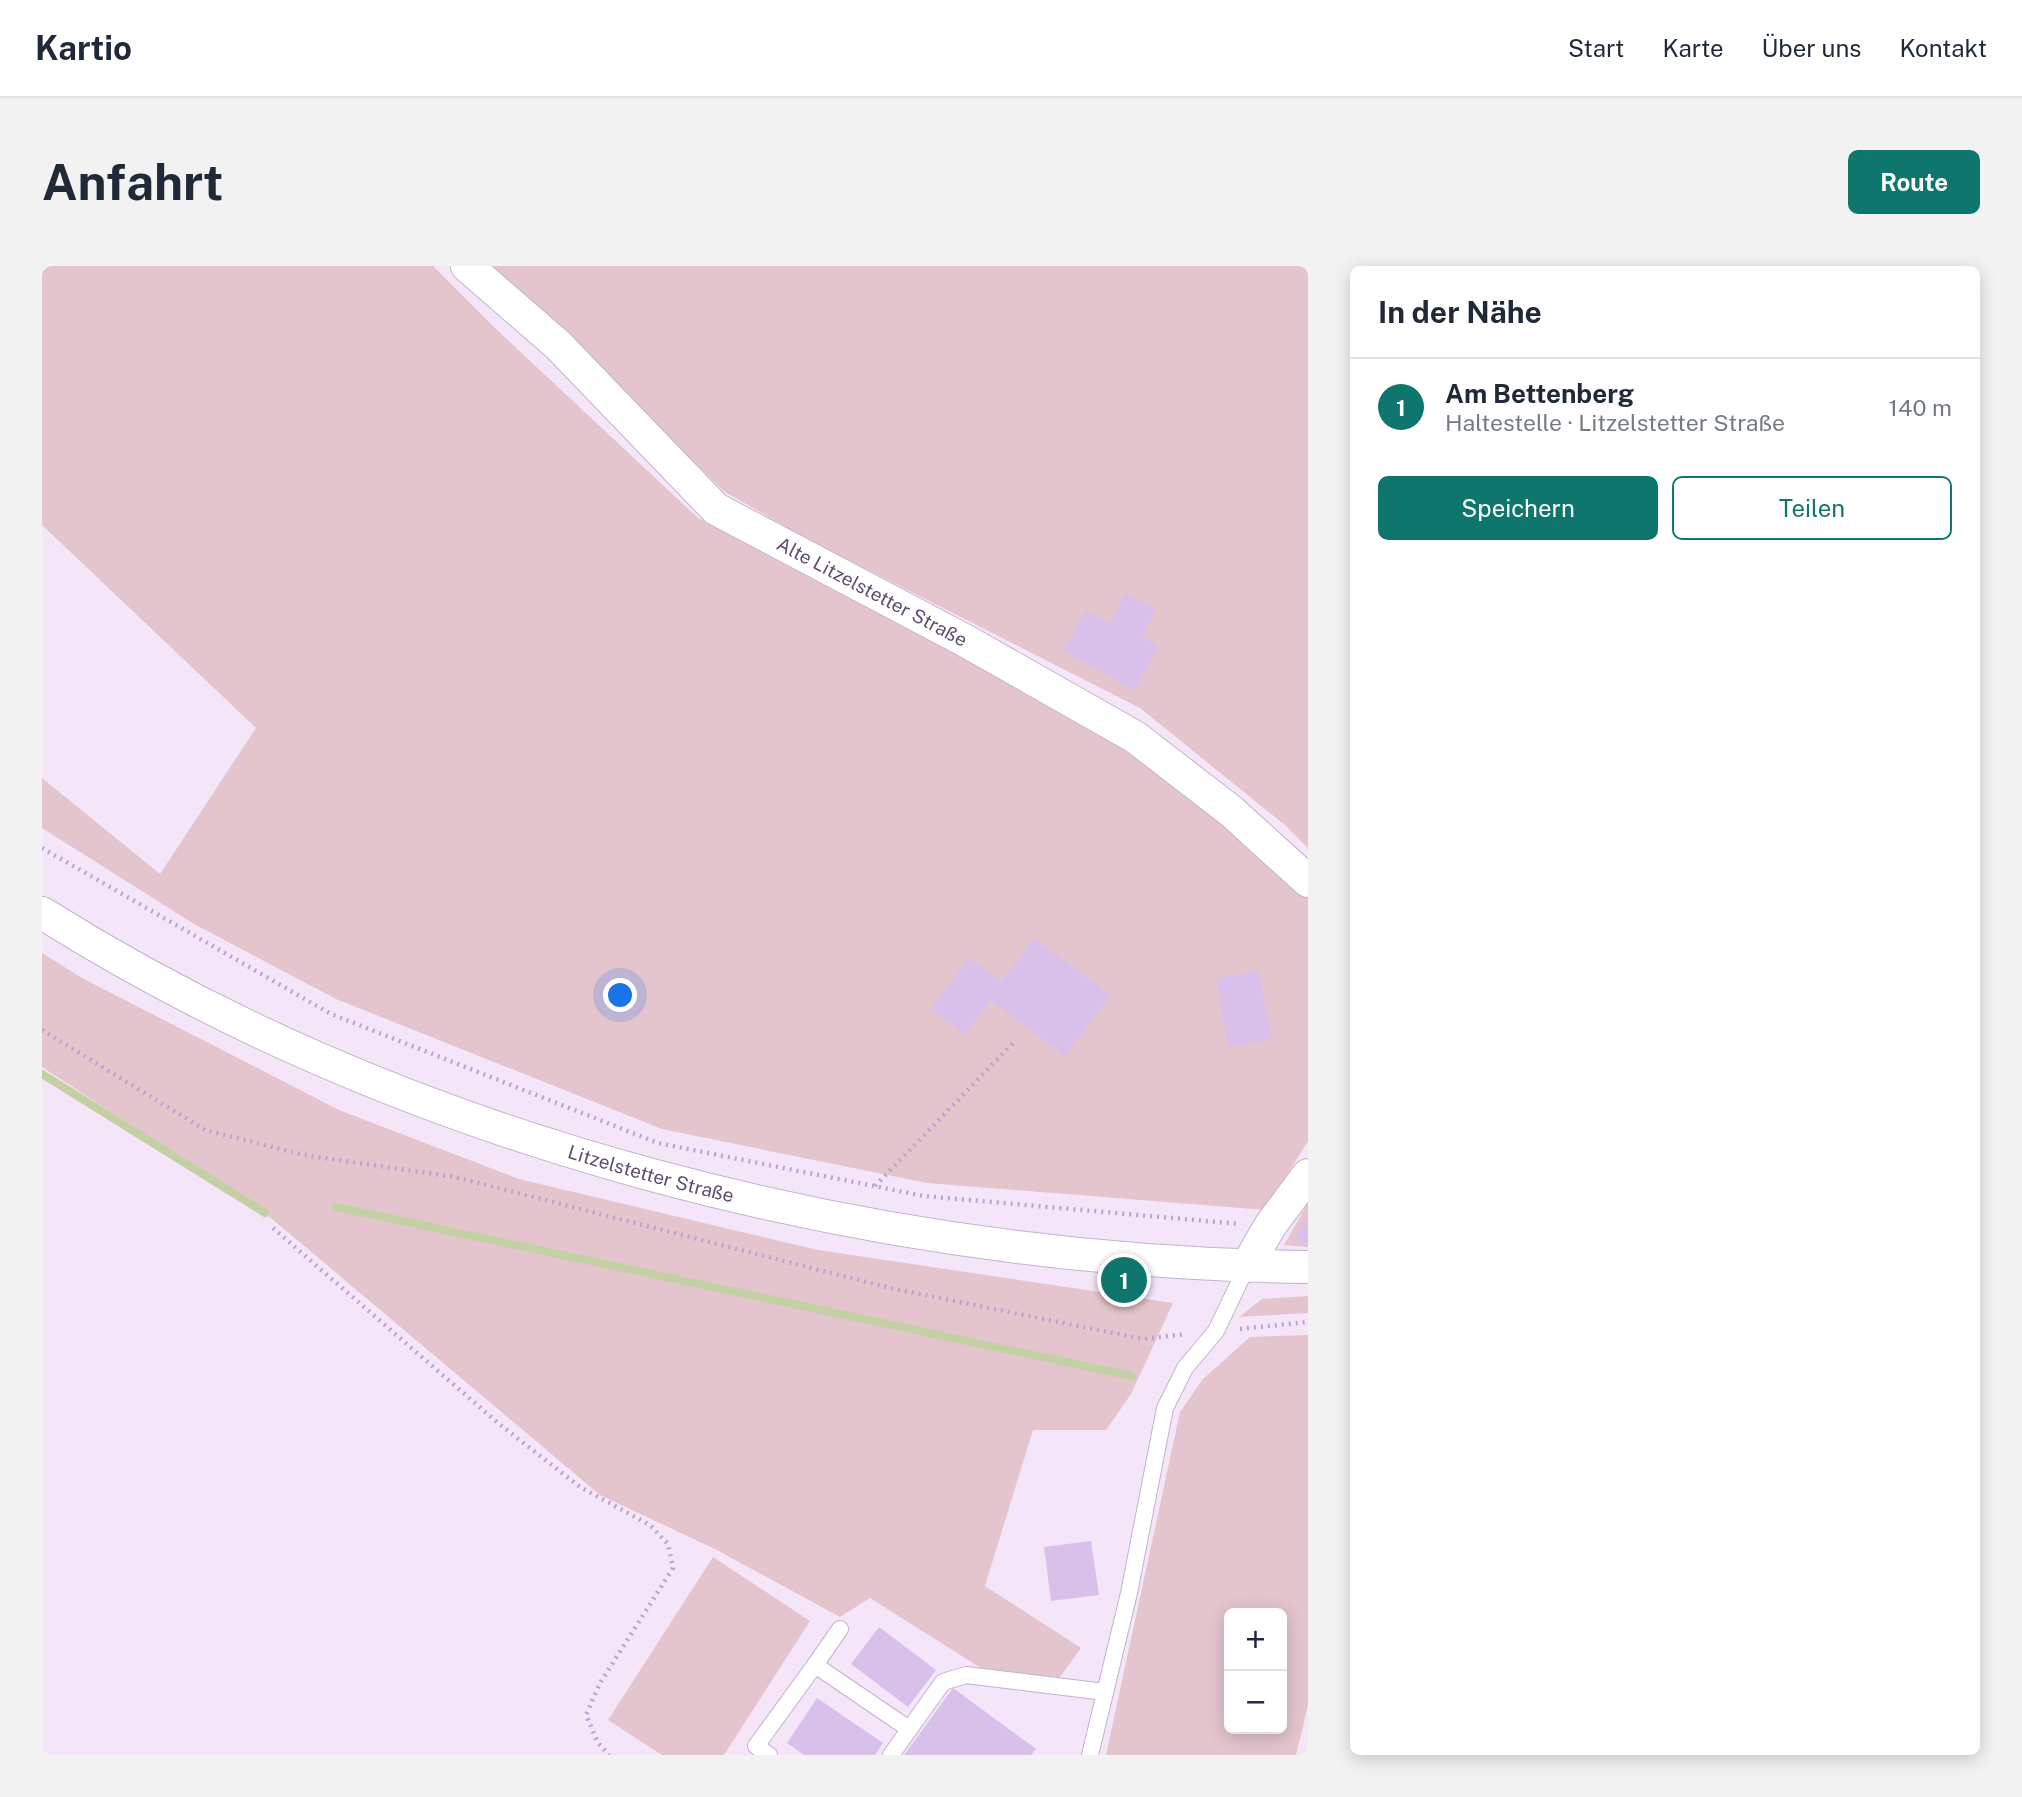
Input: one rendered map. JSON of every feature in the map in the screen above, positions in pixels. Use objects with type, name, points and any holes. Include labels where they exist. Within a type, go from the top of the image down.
[{"type":"street","name":"Alte Litzelstetter Straße","points":[[467,266],[558,345],[716,509],[964,640],[1135,737],[1231,811],[1308,881]]},
{"type":"street","name":"Litzelstetter Straße","points":[[42,913],[106,953],[305,1051],[430,1102],[553,1146],[678,1183],[802,1213],[918,1233],[1117,1259],[1308,1267]]},
{"type":"street","points":[[1247,1266],[1270,1226],[1308,1175]]},
{"type":"lane","points":[[1090,1755],[1129,1594],[1164,1408],[1185,1368],[1216,1331],[1247,1266]]},
{"type":"lane","points":[[758,1752],[840,1629]]},
{"type":"lane","points":[[815,1665],[909,1729]]},
{"type":"lane","points":[[891,1755],[943,1682],[966,1675],[1105,1692]]},
{"type":"path","points":[[42,848],[331,1014],[658,1143],[924,1196],[1270,1226]]},
{"type":"path","points":[[42,1030],[205,1130],[279,1149],[455,1177],[890,1288],[1143,1339],[1308,1322]]},
{"type":"path","points":[[875,1187],[1014,1042]]},
{"type":"path","points":[[272,1228],[498,1423],[580,1487],[650,1525],[668,1544],[673,1568],[600,1683],[586,1715],[598,1743],[609,1755]]},
{"type":"shaded area","points":[[42,266],[433,266],[495,328],[698,518],[961,654],[1131,749],[1308,892],[1308,1141],[1265,1210],[927,1183],[662,1129],[336,999],[194,924],[42,828],[42,778],[160,874],[256,728],[42,525]]},
{"type":"shaded area","points":[[473,266],[1308,266],[1308,848],[1286,826],[1140,708],[813,542],[725,492],[566,339]]},
{"type":"shaded area","points":[[42,953],[82,978],[339,1110],[519,1179],[818,1250],[1173,1303],[1131,1394],[1106,1430],[1033,1430],[985,1586],[1081,1648],[1057,1681],[984,1670],[870,1598],[840,1617],[715,1549],[600,1495],[265,1213],[42,1067]]},
{"type":"shaded area","points":[[1308,1203],[1308,1247],[1284,1245]]},
{"type":"shaded area","points":[[1308,1296],[1308,1313],[1239,1317],[1262,1299]]},
{"type":"shaded area","points":[[1308,1335],[1308,1705],[1296,1755],[1106,1755],[1180,1412],[1203,1379],[1250,1337]]},
{"type":"shaded area","points":[[713,1557],[810,1621],[724,1755],[662,1755],[608,1720]]},
{"type":"building","points":[[1125,593],[1156,610],[1142,637],[1159,646],[1135,690],[1063,651],[1085,610],[1110,623]]},
{"type":"building","points":[[1034,938],[1111,995],[1065,1056],[990,1000],[965,1035],[931,1009],[969,957],[1002,981]]},
{"type":"building","points":[[1259,971],[1272,1040],[1228,1047],[1216,978]]},
{"type":"building","points":[[1308,1217],[1308,1241],[1306,1244],[1295,1237]]},
{"type":"building","points":[[1091,1541],[1099,1595],[1051,1601],[1044,1547]]},
{"type":"building","points":[[879,1627],[936,1670],[908,1707],[851,1664]]},
{"type":"building","points":[[953,1688],[1036,1749],[1031,1755],[904,1755]]},
{"type":"building","points":[[817,1698],[883,1743],[875,1755],[804,1755],[787,1743]]},
{"type":"waterway","points":[[42,1074],[265,1213]]},
{"type":"waterway","points":[[336,1207],[1132,1376]]},
{"type":"place","name":"Am Bettenberg","points":[[1124,1280]]}]
